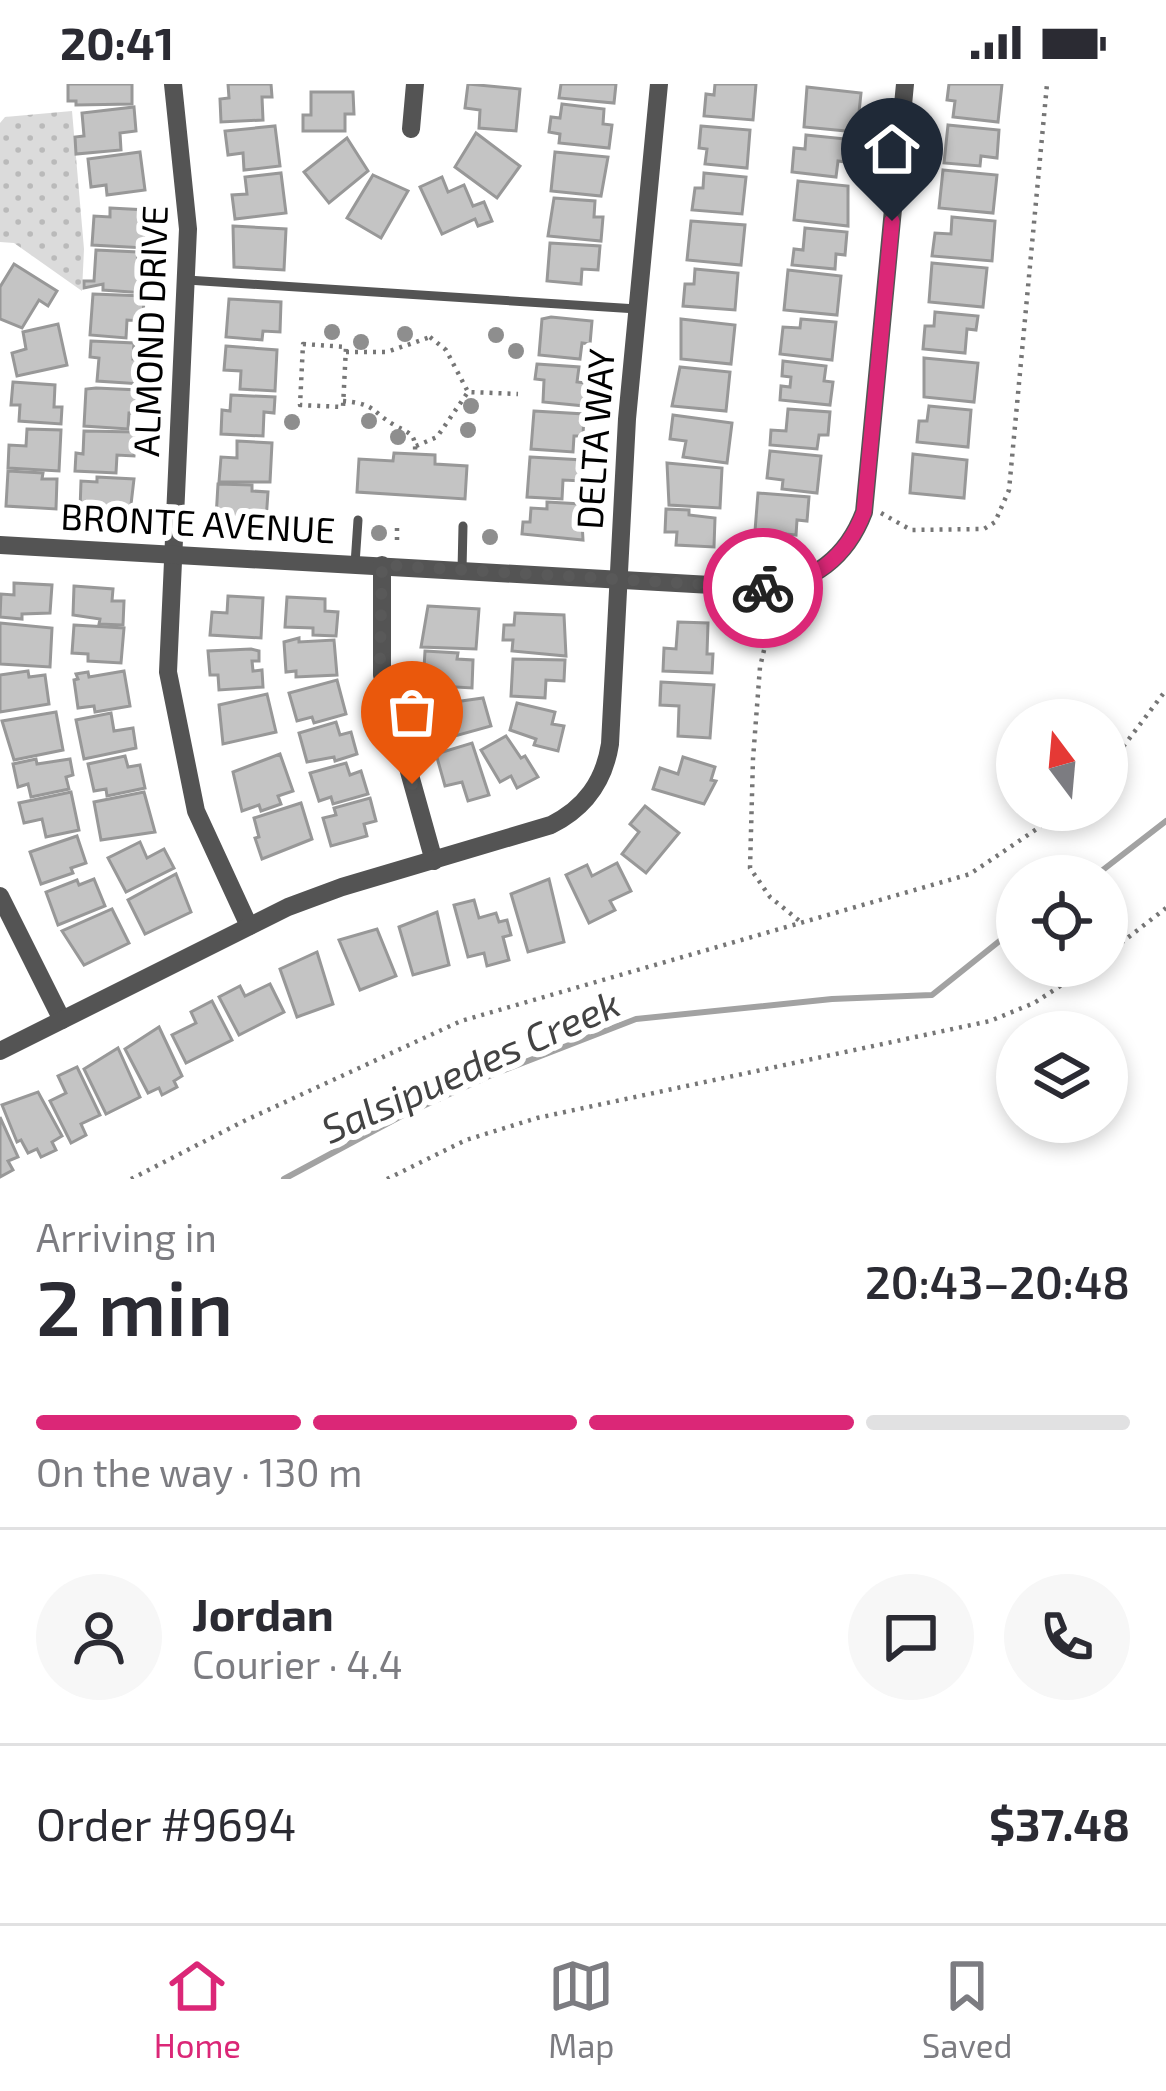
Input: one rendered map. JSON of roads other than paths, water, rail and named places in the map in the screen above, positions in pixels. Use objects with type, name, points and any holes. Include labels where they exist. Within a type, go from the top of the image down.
[{"type":"street","name":"ALMOND DRIVE","points":[[173,84],[186,182],[188,280],[166,653],[177,728],[203,831],[249,926]]},
{"type":"street","points":[[410,129],[415,84]]},
{"type":"street","name":"DELTA WAY","points":[[0,1051],[313,897],[551,825],[577,809],[595,790],[610,744],[637,309],[658,84]]},
{"type":"street","name":"BRONTE AVENUE","points":[[0,545],[765,588],[796,582],[826,567],[850,542],[864,512],[905,84]]},
{"type":"street","points":[[382,565],[382,675],[434,861]]},
{"type":"street","points":[[0,896],[62,1020]]},
{"type":"lane","points":[[188,280],[637,309]]},
{"type":"lane","points":[[356,564],[358,520]]},
{"type":"lane","points":[[462,570],[464,526]]},
{"type":"waterway","name":"Salsipuedes Creek","points":[[1122,855],[1166,821]]},
{"type":"waterway","name":"Salsipuedes Creek","points":[[284,1179],[403,1115],[636,1019],[832,999],[932,995],[996,944]]}]
